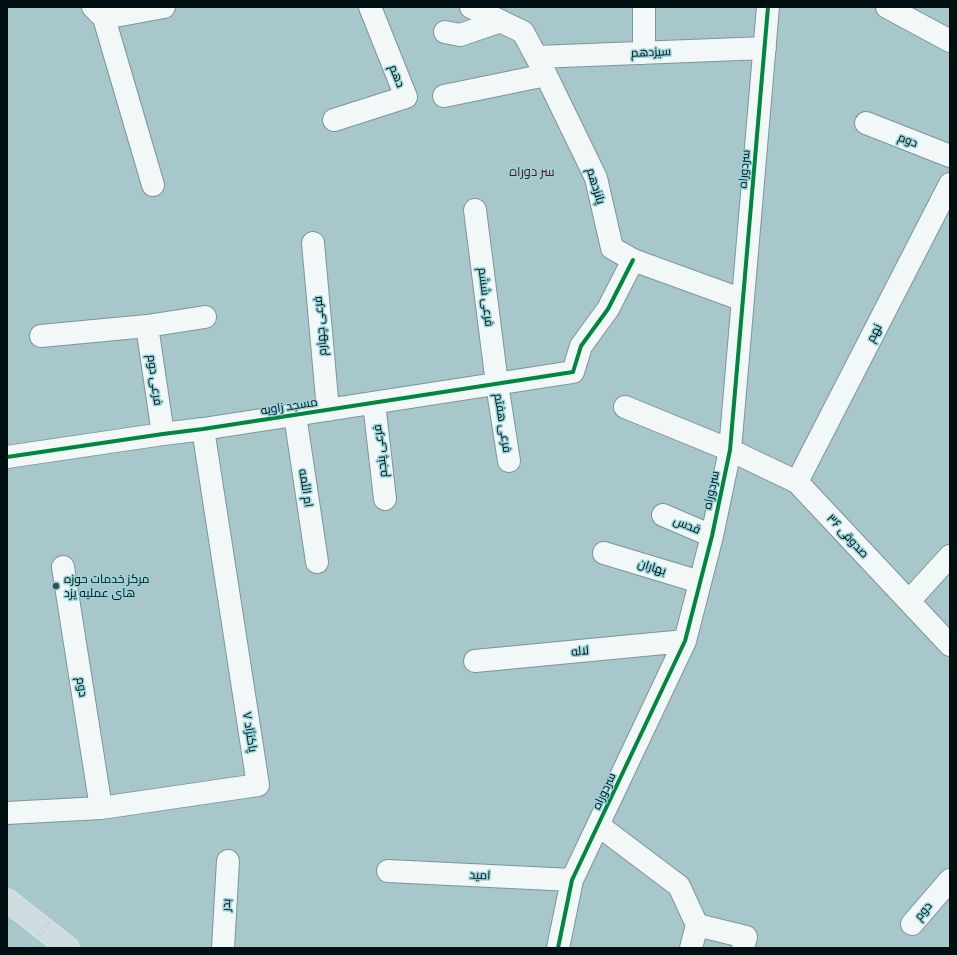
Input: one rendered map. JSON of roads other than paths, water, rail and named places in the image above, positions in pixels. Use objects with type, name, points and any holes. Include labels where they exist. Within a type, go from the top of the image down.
[{"type":"main road","points":[[7,900],[68,948]]},
{"type":"street","points":[[153,185],[99,13],[164,7]]},
{"type":"street","name":"دهم","points":[[334,120],[406,97],[370,7]]},
{"type":"street","name":"پانزدهم","points":[[471,7],[524,32],[596,178],[612,248],[633,260],[743,300]]},
{"type":"street","points":[[644,7],[644,53]]},
{"type":"street","name":"سردوراه","points":[[558,948],[572,880],[685,641],[712,536],[730,450],[768,7]]},
{"type":"street","points":[[887,7],[950,41]]},
{"type":"street","points":[[445,32],[460,35],[502,21]]},
{"type":"street","name":"سیزدهم","points":[[444,96],[542,66],[644,53],[765,48]]},
{"type":"street","name":"دوم","points":[[866,124],[950,156]]},
{"type":"street","name":"نهم","points":[[797,482],[950,186]]},
{"type":"street","name":"فرعی ششم","points":[[475,210],[497,384]]},
{"type":"street","name":"فرعی چهارم","points":[[313,242],[328,410]]},
{"type":"street","name":"مسجد زاویه","points":[[7,457],[203,429],[573,372],[581,346],[608,309],[633,260]]},
{"type":"street","points":[[41,336],[147,326],[205,317]]},
{"type":"street","name":"فرعی دوم","points":[[147,326],[163,434]]},
{"type":"street","name":"فرعی هفتم","points":[[497,384],[510,461]]},
{"type":"street","name":"فرعی پنجم","points":[[374,403],[385,499]]},
{"type":"street","name":"صدوقی ۳۶","points":[[625,408],[730,450],[797,482],[950,645]]},
{"type":"street","name":"ام الئمه","points":[[295,415],[317,562]]},
{"type":"street","name":"پاکنژاد ۷","points":[[7,814],[101,808],[258,785],[203,429]]},
{"type":"street","name":"قدس","points":[[662,515],[712,536]]},
{"type":"street","name":"بهاران","points":[[604,553],[700,582]]},
{"type":"street","points":[[908,601],[950,556]]},
{"type":"street","name":"دوم","points":[[62,567],[101,808]]},
{"type":"street","name":"لاله","points":[[475,661],[685,641]]},
{"type":"street","points":[[598,825],[679,886],[697,925],[691,948]]},
{"type":"street","name":"بدر","points":[[223,948],[228,861]]},
{"type":"street","name":"امید","points":[[388,871],[572,880]]},
{"type":"street","name":"دوم","points":[[912,924],[950,880]]},
{"type":"street","points":[[697,925],[746,937],[743,948]]},
{"type":"place","name":"مرکز خدمات حوزه های عملیه یزد","points":[[56,586]]},
{"type":"district","name":"سر دوراه","points":[[532,172]]}]
